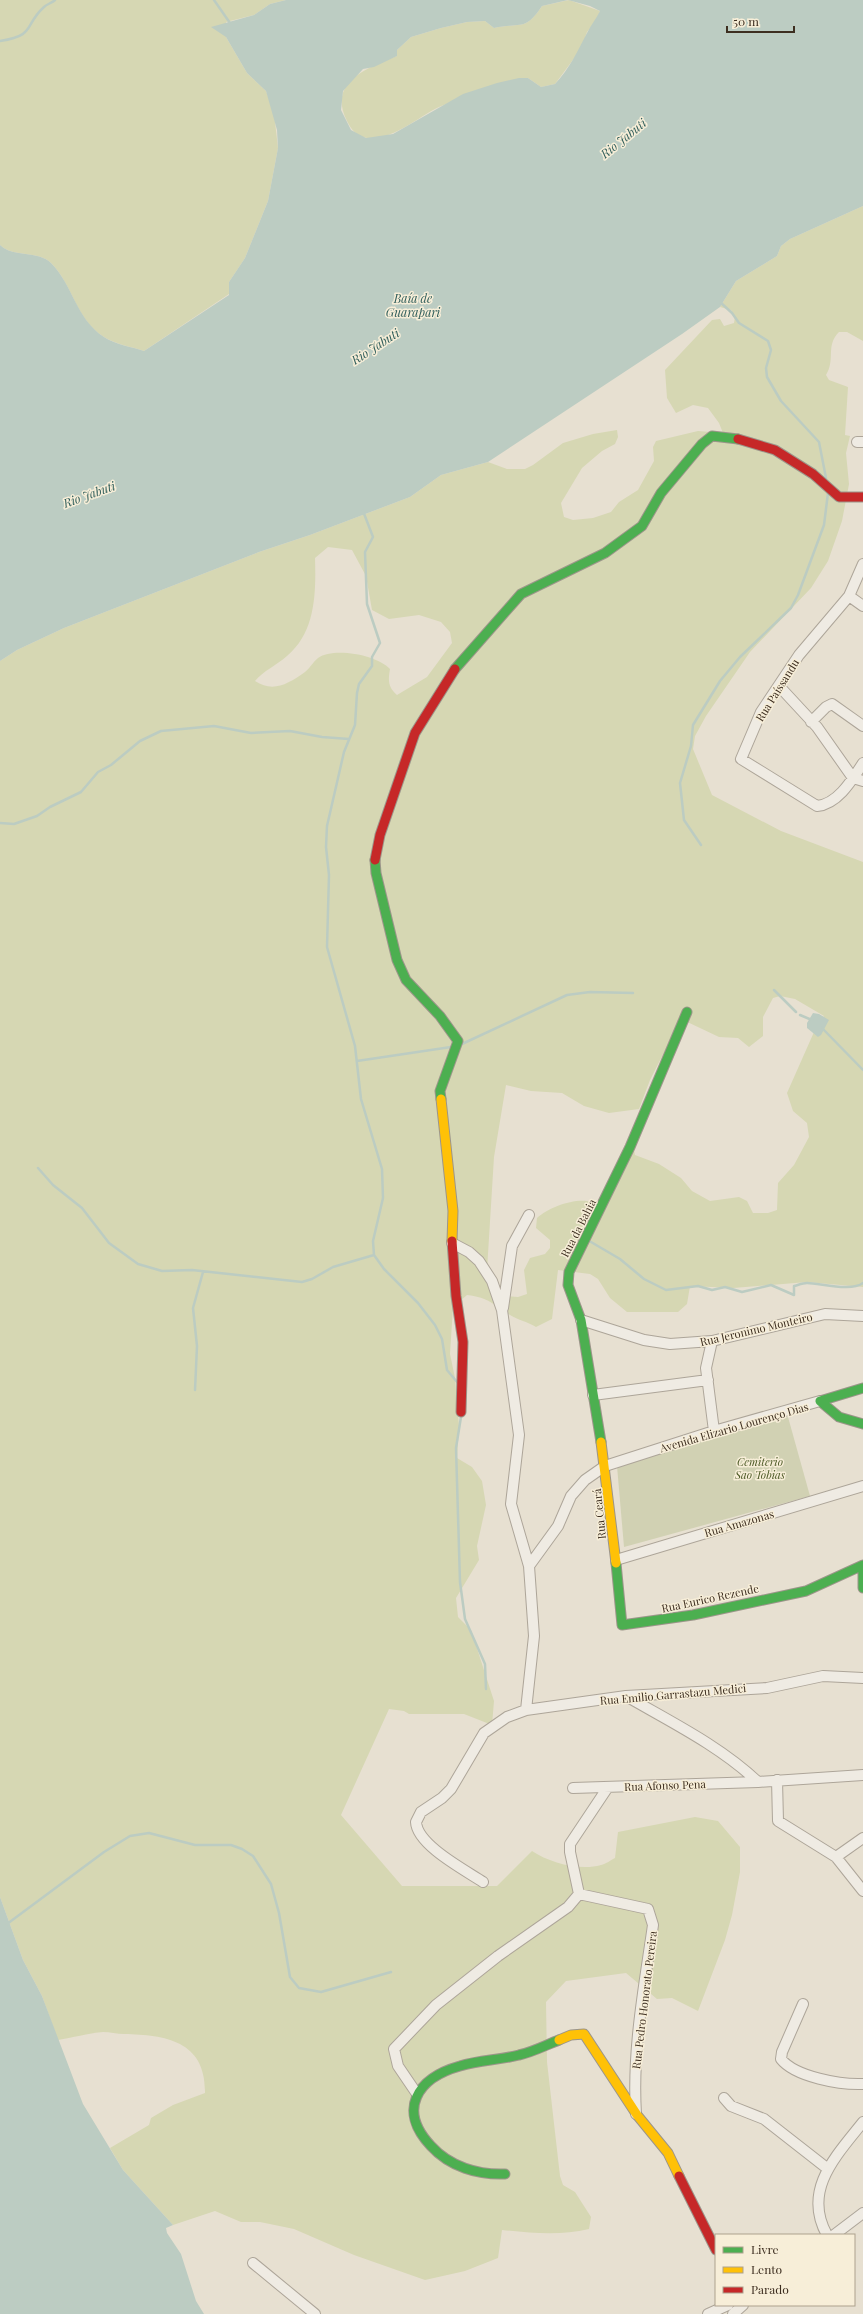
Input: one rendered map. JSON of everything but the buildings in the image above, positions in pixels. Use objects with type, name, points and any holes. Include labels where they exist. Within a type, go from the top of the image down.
[{"type":"street","points":[[461,1412],[463,1342],[456,1296],[452,1243],[453,1211],[440,1091],[455,1054],[458,1041],[440,1016],[406,980],[397,960],[376,873],[375,857],[380,834],[395,795],[415,733],[456,668],[521,594],[605,553],[625,540],[642,526],[661,493],[702,444],[712,436],[730,437],[775,450],[813,474],[839,498],[862,497]]},
{"type":"street","name":"Rua Paíssandu","points":[[858,780],[826,805],[817,806],[804,800],[792,789],[774,781],[741,759],[760,712],[799,655],[849,596],[863,564]]},
{"type":"street","points":[[849,596],[863,606]]},
{"type":"street","points":[[779,686],[811,722],[858,780]]},
{"type":"street","points":[[811,722],[826,706],[832,704],[863,726]]},
{"type":"street","points":[[858,780],[863,763]]},
{"type":"street","name":"Rua da Bahia","points":[[605,1466],[581,1320],[568,1285],[569,1272],[630,1147],[687,1012]]},
{"type":"street","points":[[502,1310],[512,1246],[529,1214]]},
{"type":"street","points":[[452,1243],[469,1252],[479,1261],[492,1281],[502,1310],[519,1435],[511,1504],[529,1566],[534,1636],[526,1710]]},
{"type":"street","name":"Rua Jeronimo Monteiro","points":[[581,1320],[644,1340],[670,1344],[712,1341],[825,1314],[863,1316]]},
{"type":"street","points":[[712,1341],[706,1368],[714,1431]]},
{"type":"street","points":[[593,1396],[708,1380]]},
{"type":"street","name":"Avenida Elizario Lourenço Dias","points":[[529,1566],[558,1526],[571,1496],[585,1480],[605,1466],[714,1431],[863,1388]]},
{"type":"street","points":[[820,1401],[831,1414],[843,1420],[863,1424]]},
{"type":"street","name":"Rua Ceará","points":[[605,1466],[616,1560]]},
{"type":"street","name":"Rua Amazonas","points":[[616,1560],[863,1486]]},
{"type":"street","name":"Rua Eurico Rezende","points":[[616,1560],[618,1608],[622,1625],[652,1622],[686,1616],[806,1590],[863,1565]]},
{"type":"street","points":[[863,1570],[863,1586]]},
{"type":"street","name":"Rua Emilio Garrastazu Medici","points":[[483,1882],[437,1851],[421,1834],[416,1822],[421,1812],[442,1798],[451,1789],[484,1732],[507,1717],[526,1710],[626,1696],[767,1688],[823,1676],[863,1678]]},
{"type":"street","points":[[626,1696],[695,1735],[748,1772],[758,1782]]},
{"type":"street","name":"Rua Afonso Pena","points":[[573,1788],[758,1782],[863,1775]]},
{"type":"street","points":[[777,1780],[778,1821],[836,1857],[863,1891]]},
{"type":"street","points":[[417,2094],[398,2066],[394,2051],[396,2047],[436,2005],[498,1956],[568,1907],[579,1894],[570,1852],[570,1844],[608,1787]]},
{"type":"street","points":[[836,1857],[863,1838]]},
{"type":"street","name":"Rua Pedro Honorato Pereira","points":[[579,1894],[648,1909],[653,1924],[638,2025],[634,2079],[636,2115]]},
{"type":"street","points":[[803,2004],[782,2052],[781,2058],[793,2068],[819,2078],[844,2085],[863,2084]]},
{"type":"street","points":[[505,2174],[489,2175],[471,2171],[455,2164],[427,2144],[420,2135],[413,2114],[413,2105],[417,2094],[449,2069],[512,2058],[535,2051],[570,2036],[582,2034],[588,2038],[636,2115],[668,2153],[715,2248]]},
{"type":"street","points":[[724,2098],[731,2106],[764,2119],[828,2169]]},
{"type":"street","points":[[826,2234],[821,2224],[818,2204],[819,2190],[834,2157],[863,2122]]},
{"type":"street","points":[[835,2234],[863,2213]]},
{"type":"street","points":[[254,2263],[315,2314]]},
{"type":"street","points":[[708,2314],[726,2306]]},
{"type":"street","points":[[732,2314],[742,2306]]},
{"type":"green space","points":[[0,0],[286,0],[270,4],[254,15],[226,22],[226,37],[247,73],[266,91],[274,113],[278,148],[268,201],[245,258],[229,282],[229,294],[144,351],[113,342],[95,330],[81,312],[65,281],[46,259],[18,253],[5,249],[0,245]]},
{"type":"green space","points":[[569,0],[600,11],[596,21],[587,32],[581,49],[555,84],[541,87],[528,78],[472,95],[439,107],[396,132],[386,136],[367,138],[360,136],[352,130],[342,107],[342,96],[346,86],[363,71],[397,56],[397,50],[411,37],[467,22],[485,21],[494,28],[526,23],[531,20],[542,6]]},
{"type":"green space","points":[[863,206],[863,341],[847,332],[839,332],[832,342],[830,364],[826,375],[829,380],[848,387],[845,435],[850,436],[846,453],[849,484],[842,521],[828,561],[811,588],[750,652],[706,716],[695,736],[693,749],[712,795],[781,831],[863,862],[863,1287],[807,1282],[733,1288],[690,1286],[687,1304],[678,1312],[627,1312],[610,1298],[598,1279],[590,1274],[558,1270],[552,1319],[536,1327],[513,1317],[490,1302],[475,1296],[467,1295],[453,1307],[450,1354],[455,1378],[459,1426],[457,1458],[472,1467],[482,1481],[486,1505],[477,1546],[479,1560],[456,1598],[458,1617],[471,1630],[494,1701],[492,1725],[464,1714],[409,1714],[404,1711],[389,1709],[341,1815],[402,1886],[497,1886],[532,1851],[547,1859],[565,1865],[593,1867],[607,1863],[615,1858],[618,1832],[695,1817],[718,1821],[740,1847],[740,1872],[732,1915],[725,1940],[698,2011],[672,1998],[657,1999],[626,1973],[566,1981],[546,2002],[547,2062],[560,2176],[563,2185],[575,2192],[591,2217],[589,2229],[567,2233],[535,2233],[502,2230],[498,2258],[465,2271],[425,2280],[354,2255],[294,2229],[260,2222],[241,2222],[215,2211],[173,2225],[123,2170],[110,2148],[149,2125],[151,2118],[173,2105],[205,2093],[204,2076],[199,2062],[191,2052],[181,2044],[155,2036],[103,2032],[58,2040],[42,1996],[23,1960],[0,1897],[0,661],[17,650],[64,628],[259,552],[310,535],[410,497],[441,475],[488,462],[507,469],[525,469],[533,465],[563,443],[593,434],[617,430],[618,437],[615,444],[602,451],[582,468],[561,503],[564,517],[573,520],[593,518],[611,512],[619,502],[638,490],[654,461],[653,447],[656,441],[698,431],[723,433],[719,423],[708,408],[693,405],[676,413],[667,398],[665,370],[712,320],[720,319],[724,326],[734,323],[735,317],[731,310],[720,307],[736,281],[777,256],[781,246],[790,239]],"holes":[[[328,547],[352,550],[366,576],[372,610],[389,619],[419,615],[441,622],[450,632],[452,643],[427,677],[397,695],[389,684],[390,669],[384,664],[366,656],[334,653],[318,658],[305,672],[280,686],[274,687],[262,685],[255,681],[262,674],[287,656],[297,646],[304,635],[309,623],[314,598],[315,558]],[[780,996],[795,999],[824,1016],[818,1023],[787,1093],[793,1111],[807,1123],[809,1137],[794,1165],[778,1183],[777,1210],[768,1213],[753,1213],[747,1201],[739,1197],[710,1201],[692,1191],[681,1178],[659,1164],[635,1155],[633,1145],[600,1210],[592,1203],[587,1201],[574,1201],[553,1208],[537,1218],[536,1228],[550,1240],[550,1248],[545,1254],[530,1258],[524,1270],[527,1294],[518,1297],[504,1296],[497,1304],[482,1273],[487,1270],[494,1157],[506,1085],[531,1091],[562,1093],[584,1106],[609,1113],[639,1109],[650,1080],[681,1019],[719,1037],[738,1038],[749,1047],[763,1036],[763,1017],[773,998]]]},
{"type":"green space","name":"Cemiterio Sao Tobias","points":[[788,1417],[810,1496],[624,1547],[617,1466]]},
{"type":"water","name":"Baía de Guarapari","points":[[286,0],[568,0],[863,0],[863,206],[790,239],[781,246],[777,256],[736,281],[720,307],[682,334],[488,462],[441,475],[410,497],[310,535],[259,552],[64,628],[17,650],[0,661],[0,245],[5,249],[46,259],[65,281],[87,321],[95,330],[113,342],[144,351],[229,295],[229,282],[245,258],[268,201],[278,148],[277,130],[266,91],[247,73],[226,37],[211,27],[254,15],[270,4]],"holes":[[[568,0],[590,6],[600,11],[569,66],[555,84],[541,87],[528,78],[519,78],[497,83],[463,94],[393,134],[366,138],[351,130],[341,110],[343,91],[363,69],[374,67],[397,56],[397,50],[411,37],[467,22],[485,21],[494,28],[526,23],[531,20],[542,6]]]},
{"type":"water","points":[[813,1013],[819,1014],[829,1020],[821,1035],[818,1037],[807,1028],[807,1023]]},
{"type":"water","points":[[0,1897],[23,1960],[42,1996],[83,2104],[123,2170],[173,2225],[166,2228],[167,2233],[181,2254],[196,2301],[204,2314],[0,2314]]},
{"type":"waterway","points":[[0,41],[12,39],[25,33],[33,19],[45,6],[55,0]]},
{"type":"waterway","points":[[214,0],[230,23]]},
{"type":"waterway","points":[[720,302],[732,313],[739,323],[768,341],[771,350],[766,368],[767,377],[781,401],[819,442],[826,478]]},
{"type":"waterway","points":[[701,845],[684,820],[680,783],[691,746],[693,725],[720,681],[740,657],[791,608],[798,595],[824,525],[828,493]]},
{"type":"waterway","points":[[363,511],[373,537],[365,552],[367,604],[380,643],[372,657],[372,666],[359,684],[355,725],[344,752],[327,826],[326,847],[329,875],[327,947],[355,1046],[361,1099],[382,1169],[383,1198],[373,1241],[374,1255],[384,1269],[418,1303],[435,1325],[442,1339],[447,1370],[457,1382]]},
{"type":"waterway","points":[[0,823],[14,824],[37,816],[50,807],[81,792],[98,772],[111,765],[140,741],[161,731],[214,726],[251,733],[290,731],[322,737],[349,739]]},
{"type":"waterway","points":[[774,990],[796,1012]]},
{"type":"waterway","points":[[462,1044],[567,995],[590,992],[633,993]]},
{"type":"waterway","points":[[800,1015],[812,1020]]},
{"type":"waterway","points":[[822,1028],[863,1070]]},
{"type":"waterway","points":[[357,1061],[451,1047]]},
{"type":"waterway","points":[[38,1168],[53,1185],[82,1208],[109,1243],[138,1264],[162,1271],[192,1270],[302,1282],[312,1279],[333,1267],[374,1255]]},
{"type":"waterway","points":[[591,1242],[620,1259],[644,1279],[666,1290],[698,1286],[712,1290],[725,1287],[742,1292],[771,1285],[794,1295],[794,1286],[804,1283],[844,1287],[858,1286],[863,1283]]},
{"type":"waterway","points":[[195,1390],[197,1346],[193,1308],[203,1272]]},
{"type":"waterway","points":[[461,1417],[456,1448],[460,1582],[465,1619],[485,1664],[486,1689]]},
{"type":"waterway","points":[[7,1924],[104,1852],[130,1836],[149,1833],[195,1845],[231,1845],[242,1849],[253,1856],[271,1884],[279,1913],[290,1977],[299,1988],[321,1992],[391,1972]]},
{"type":"traffic: fast","points":[[455,669],[521,594],[605,553],[642,526],[661,493],[702,444],[712,436],[738,439]]},
{"type":"traffic: fast","points":[[375,860],[376,873],[397,960],[406,980],[440,1016],[458,1041],[440,1091],[441,1099]]},
{"type":"traffic: fast","points":[[601,1442],[581,1320],[568,1285],[569,1272],[630,1147],[687,1012]]},
{"type":"traffic: fast","points":[[863,1388],[820,1401],[839,1417],[863,1424]]},
{"type":"traffic: fast","points":[[616,1563],[622,1625],[693,1615],[806,1591],[863,1565]]},
{"type":"traffic: fast","points":[[863,1570],[863,1588]]},
{"type":"traffic: fast","points":[[505,2174],[485,2173],[465,2168],[439,2153],[431,2146],[421,2133],[415,2120],[414,2108],[417,2097],[423,2087],[433,2078],[445,2071],[467,2064],[524,2054],[559,2040]]},
{"type":"traffic: slow","points":[[441,1099],[453,1211],[452,1241]]},
{"type":"traffic: slow","points":[[601,1442],[616,1563]]},
{"type":"traffic: slow","points":[[559,2040],[571,2035],[584,2034],[637,2115],[668,2153],[679,2176]]},
{"type":"traffic: jam","points":[[738,439],[775,450],[813,474],[839,497],[863,497]]},
{"type":"traffic: jam","points":[[375,860],[380,835],[415,733],[455,669]]},
{"type":"traffic: jam","points":[[452,1241],[456,1296],[463,1342],[461,1412]]},
{"type":"traffic: jam","points":[[679,2176],[715,2248]]},
{"type":"water label","name":"Rio Jabuti","points":[[623,138]]},
{"type":"water label","name":"Rio Jabuti","points":[[375,346]]},
{"type":"water label","name":"Rio Jabuti","points":[[89,494]]}]
